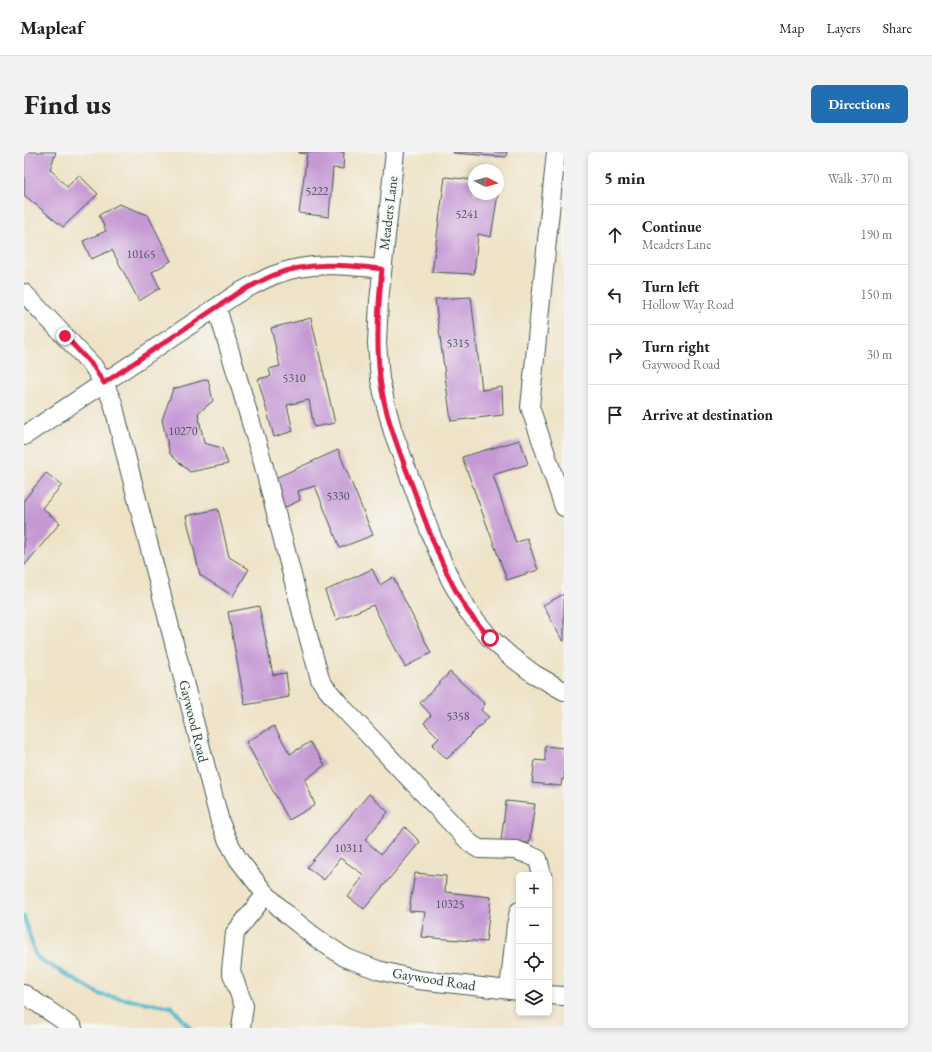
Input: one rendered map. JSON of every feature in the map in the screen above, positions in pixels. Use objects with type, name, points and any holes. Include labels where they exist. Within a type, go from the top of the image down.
[{"type":"street","name":"Meaders Lane","points":[[395,152],[378,301],[377,343],[380,379],[393,432],[432,540],[450,579],[468,611],[490,638],[510,656],[534,674],[564,691]]},
{"type":"street","points":[[556,152],[530,407],[564,507]]},
{"type":"street","points":[[24,436],[238,293],[276,274],[304,267],[329,265],[382,269]]},
{"type":"street","name":"Gaywood Road","points":[[24,293],[93,366],[104,383],[113,403],[220,822],[228,841],[238,858],[266,894],[286,914],[315,937],[346,958],[378,970],[418,980],[514,990]]},
{"type":"street","points":[[217,308],[263,463],[320,679],[342,707],[471,844],[479,849],[516,850],[527,854],[538,859],[541,872]]},
{"type":"street","points":[[241,1028],[244,1006],[231,971],[235,933],[266,894]]},
{"type":"street","points":[[514,990],[516,925]]},
{"type":"street","points":[[24,994],[73,1028]]},
{"type":"street","points":[[552,995],[564,996]]},
{"type":"building","points":[[24,152],[56,152],[50,169],[67,187],[79,175],[98,194],[63,227],[24,195]]},
{"type":"building","points":[[299,152],[344,152],[343,169],[333,168],[329,217],[299,213],[307,154]]},
{"type":"building","points":[[453,152],[507,152],[506,157]]},
{"type":"building","points":[[445,177],[468,179],[468,200],[497,200],[491,237],[478,234],[474,274],[432,272]]},
{"type":"building","points":[[119,204],[148,215],[171,261],[152,272],[160,288],[139,301],[112,250],[91,259],[83,241],[106,231],[99,215]]},
{"type":"building","points":[[471,297],[482,390],[502,387],[503,415],[451,421],[435,299]]},
{"type":"building","points":[[311,318],[335,423],[314,427],[309,400],[287,405],[293,431],[274,437],[258,379],[271,376],[269,369],[280,366],[271,328]]},
{"type":"building","points":[[208,379],[213,401],[198,413],[204,443],[222,448],[228,464],[190,472],[170,454],[162,420],[173,389]]},
{"type":"building","points":[[520,440],[528,464],[493,475],[516,543],[527,538],[538,570],[507,580],[462,457]]},
{"type":"building","points":[[338,450],[373,535],[340,548],[315,486],[298,491],[300,500],[284,508],[273,479]]},
{"type":"building","points":[[46,473],[62,485],[42,508],[60,523],[24,566],[24,500]]},
{"type":"building","points":[[218,509],[229,557],[249,569],[233,596],[200,575],[186,516]]},
{"type":"building","points":[[372,569],[380,585],[393,577],[431,653],[405,667],[373,605],[336,620],[325,591]]},
{"type":"building","points":[[564,594],[564,641],[562,640],[543,605]]},
{"type":"building","points":[[259,606],[273,675],[286,673],[289,697],[245,705],[228,612]]},
{"type":"building","points":[[450,672],[485,704],[481,710],[489,717],[447,759],[432,745],[439,738],[424,723],[431,715],[420,703]]},
{"type":"building","points":[[274,726],[290,754],[310,742],[325,765],[305,780],[315,805],[289,820],[246,742]]},
{"type":"building","points":[[545,746],[564,748],[564,779],[562,779],[561,786],[532,783],[535,760],[545,761]]},
{"type":"building","points":[[369,794],[388,812],[365,840],[381,854],[405,827],[420,842],[364,909],[348,897],[364,875],[340,858],[324,880],[307,867]]},
{"type":"building","points":[[506,801],[535,804],[529,843],[501,841]]},
{"type":"building","points":[[415,873],[446,876],[445,892],[491,897],[486,942],[421,937],[425,912],[409,911]]},
{"type":"waterway","points":[[24,917],[36,957],[101,995],[172,1007],[190,1028]]},
{"type":"route","points":[[65,336],[93,366],[104,383],[238,293],[276,274],[304,267],[329,265],[382,269],[378,301],[377,343],[380,379],[393,432],[432,540],[450,579],[468,611],[490,638]]}]
